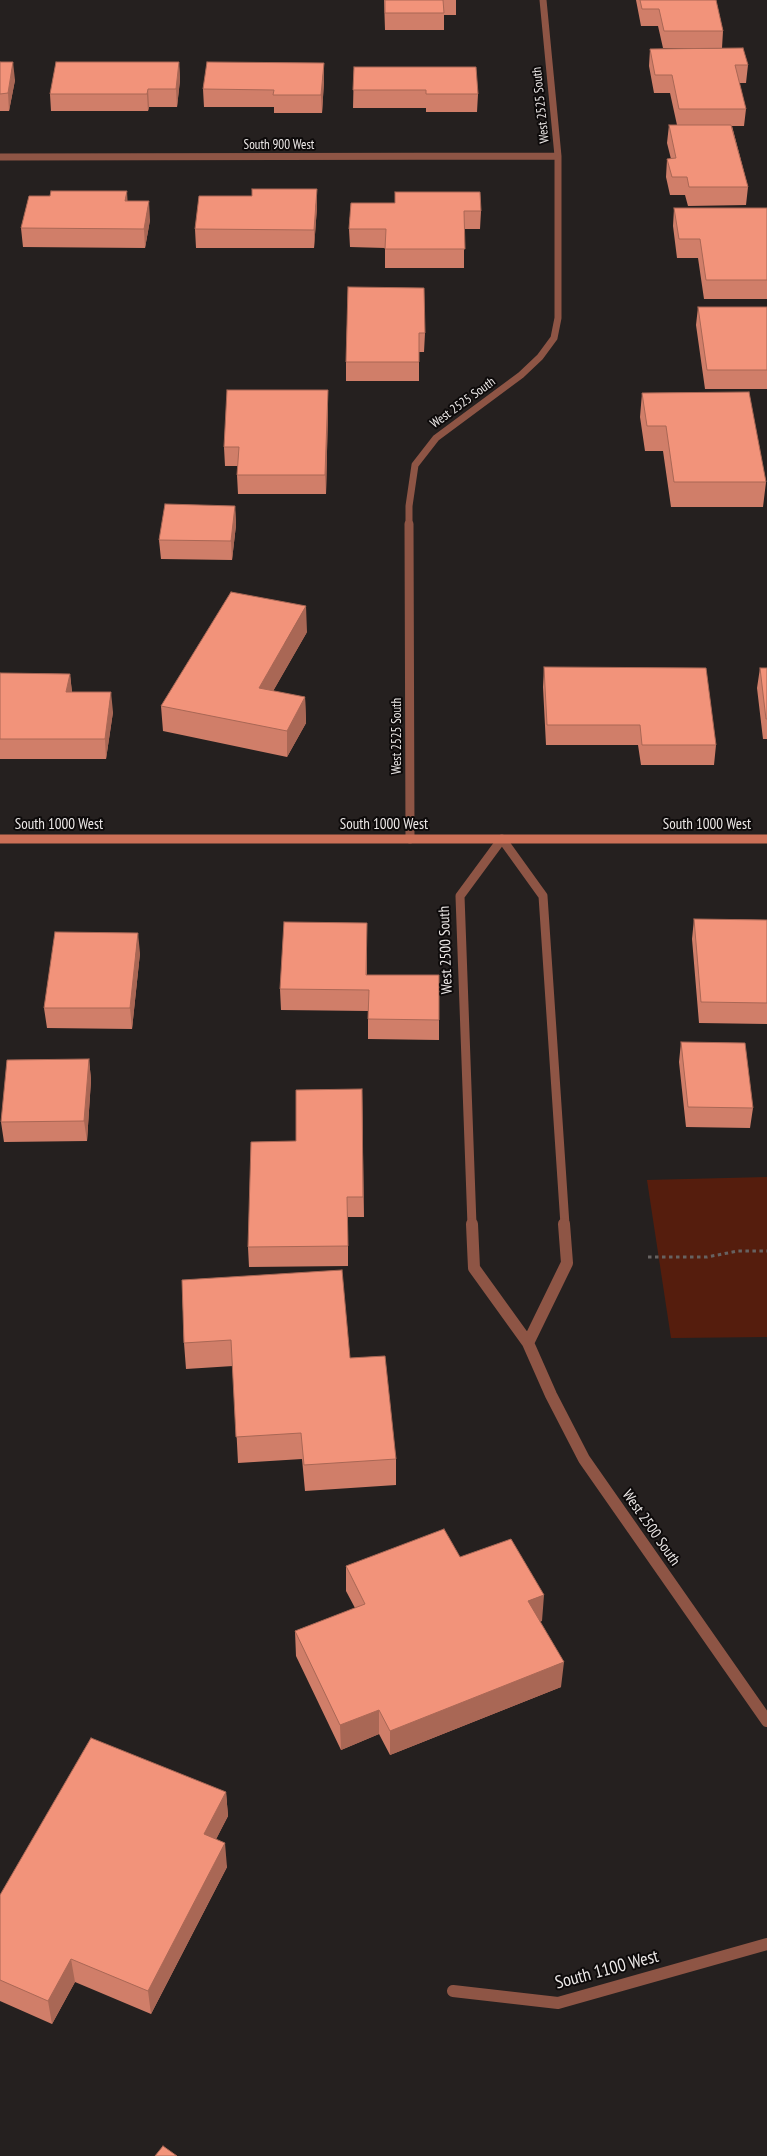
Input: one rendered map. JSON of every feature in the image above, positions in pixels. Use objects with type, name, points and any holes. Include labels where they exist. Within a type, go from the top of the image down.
[{"type":"main road","name":"South 1000 West","points":[[0,839],[767,839]]},
{"type":"street","name":"West 2525 South","points":[[410,839],[409,506],[415,465],[436,438],[521,375],[540,357],[554,338],[558,318],[558,156],[543,0]]},
{"type":"street","name":"South 900 West","points":[[0,157],[558,156]]},
{"type":"street","name":"West 2500 South","points":[[502,839],[460,896],[474,1268],[528,1343],[551,1395],[584,1459],[767,1721]]},
{"type":"street","points":[[502,839],[543,896],[567,1263],[528,1343]]},
{"type":"street","name":"South 1100 West","points":[[453,1991],[558,2003],[767,1944]]},
{"type":"path","points":[[648,1257],[707,1257],[738,1251],[767,1251]]},
{"type":"shaded area","points":[[767,1177],[767,1337],[671,1338],[647,1180]]},
{"type":"building","points":[[385,0],[443,0],[444,13],[385,13]]},
{"type":"building","points":[[640,0],[716,0],[723,31],[664,31],[659,9],[642,9]]},
{"type":"building","points":[[743,48],[748,65],[735,65],[746,109],[679,109],[672,75],[655,75],[650,49]]},
{"type":"building","points":[[0,62],[13,62],[8,93],[0,94]]},
{"type":"building","points":[[56,62],[179,62],[176,89],[148,89],[147,94],[50,94]]},
{"type":"building","points":[[207,62],[324,63],[321,95],[273,95],[274,90],[203,89]]},
{"type":"building","points":[[354,67],[476,67],[478,94],[426,94],[426,90],[353,90]]},
{"type":"building","points":[[669,125],[731,125],[748,187],[689,187],[687,177],[672,177],[667,159],[676,158]]},
{"type":"building","points":[[252,189],[317,189],[314,230],[195,229],[199,196],[252,196]]},
{"type":"building","points":[[51,191],[127,191],[125,201],[149,201],[144,229],[21,228],[29,196],[50,196]]},
{"type":"building","points":[[395,192],[480,192],[481,211],[464,211],[465,249],[385,249],[386,229],[349,229],[351,203],[395,203]]},
{"type":"building","points":[[674,208],[767,208],[767,280],[706,280],[700,239],[679,239]]},
{"type":"building","points":[[348,287],[424,288],[425,333],[419,333],[419,362],[346,362]]},
{"type":"building","points":[[698,307],[767,307],[767,370],[707,370]]},
{"type":"building","points":[[227,390],[328,390],[325,475],[237,475],[239,447],[224,447]]},
{"type":"building","points":[[749,392],[766,482],[674,482],[666,426],[647,426],[642,393]]},
{"type":"building","points":[[165,504],[235,506],[231,541],[159,540]]},
{"type":"building","points":[[231,592],[306,606],[259,688],[305,697],[287,731],[161,706]]},
{"type":"building","points":[[544,667],[706,668],[716,745],[642,745],[640,725],[547,725]]},
{"type":"building","points":[[760,668],[767,668],[767,719],[766,719]]},
{"type":"building","points":[[0,673],[70,674],[66,692],[111,692],[105,739],[0,739]]},
{"type":"building","points":[[694,919],[767,920],[767,1003],[701,1002]]},
{"type":"building","points":[[284,922],[367,923],[366,975],[439,975],[439,1020],[368,1019],[369,990],[280,989]]},
{"type":"building","points":[[55,932],[138,933],[130,1008],[44,1008]]},
{"type":"building","points":[[681,1042],[745,1043],[753,1108],[688,1107]]},
{"type":"building","points":[[89,1059],[84,1121],[1,1122],[7,1060]]},
{"type":"building","points":[[362,1089],[363,1197],[347,1197],[348,1246],[248,1247],[251,1142],[296,1141],[296,1090]]},
{"type":"building","points":[[342,1270],[350,1358],[385,1356],[396,1459],[304,1465],[301,1433],[236,1437],[231,1340],[184,1343],[182,1280]]},
{"type":"building","points":[[444,1529],[460,1557],[511,1539],[544,1595],[528,1601],[564,1662],[390,1731],[379,1710],[340,1725],[295,1631],[365,1604],[346,1566]]},
{"type":"building","points":[[91,1738],[226,1792],[204,1834],[225,1843],[148,1991],[71,1959],[48,2001],[0,1980],[0,1895]]},
{"type":"building","points":[[163,2146],[177,2156],[155,2156]]}]
